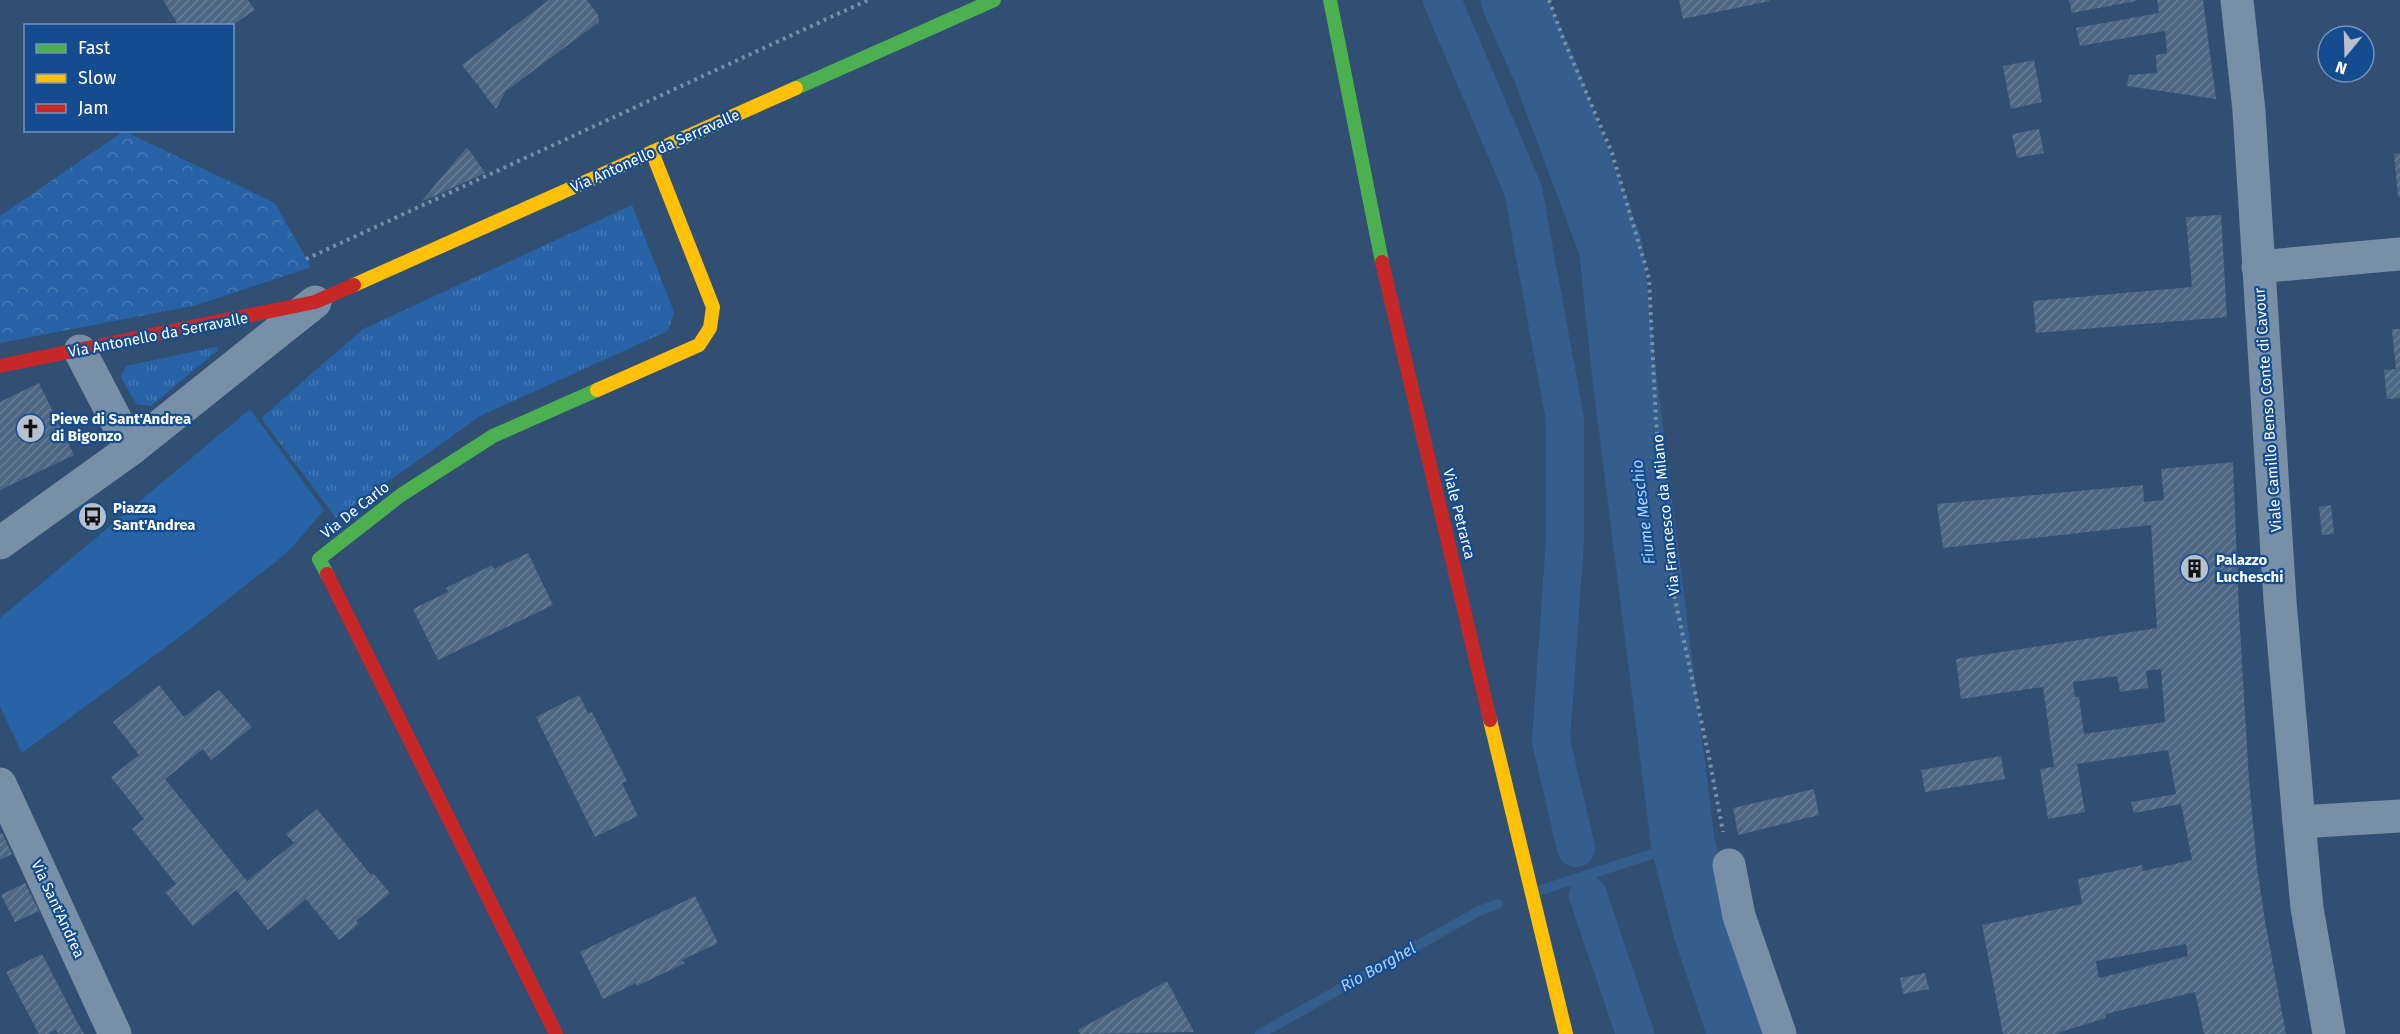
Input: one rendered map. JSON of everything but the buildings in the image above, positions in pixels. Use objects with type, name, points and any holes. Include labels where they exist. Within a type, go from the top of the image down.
[{"type":"street","name":"Via Antonello da Serravalle","points":[[0,366],[315,302],[994,0]]},
{"type":"street","name":"Viale Petrarca","points":[[1330,0],[1389,299],[1566,1034]]},
{"type":"street","name":"Viale Camillo Benso Conte di Cavour","points":[[2236,0],[2249,111],[2280,601],[2299,822],[2307,908],[2330,1034]]},
{"type":"street","name":"Via De Carlo","points":[[556,1034],[319,559],[401,495],[493,436],[699,345],[708,334],[713,321],[713,307],[652,152]]},
{"type":"street","points":[[2258,267],[2400,254]]},
{"type":"street","name":"Via Antonello da Serravalle","points":[[0,543],[131,449],[315,302]]},
{"type":"street","points":[[80,351],[131,449]]},
{"type":"street","name":"Via Sant'Andrea","points":[[0,784],[115,1034]]},
{"type":"street","points":[[2299,822],[2400,816]]},
{"type":"street","points":[[1729,865],[1739,916],[1780,1034]]},
{"type":"path","points":[[306,259],[868,0]]},
{"type":"path","name":"Via Francesco da Milano","points":[[1549,0],[1612,153],[1649,278],[1656,421],[1673,590],[1709,757],[1729,865]]},
{"type":"green space","points":[[123,132],[126,132],[275,203],[311,267],[197,305],[0,343],[0,216]]},
{"type":"green space","points":[[632,205],[674,312],[668,331],[482,415],[336,518],[261,418],[363,329]]},
{"type":"green space","points":[[218,348],[217,351],[151,406],[136,404],[121,377],[126,366]]},
{"type":"green space","points":[[250,409],[324,510],[288,552],[177,639],[22,753],[0,707],[0,618]]},
{"type":"waterway","points":[[1442,0],[1523,190],[1565,419],[1565,540],[1551,741],[1576,848]]},
{"type":"waterway","name":"Fiume Meschio","points":[[1513,0],[1544,69],[1611,248],[1623,365],[1683,844],[1705,930],[1740,1034]]},
{"type":"waterway","name":"Rio Borghel","points":[[1541,890],[1683,844]]},
{"type":"waterway","points":[[1588,895],[1635,1034]]},
{"type":"waterway","name":"Rio Borghel","points":[[1260,1034],[1479,911],[1498,904]]},
{"type":"traffic: fast","points":[[796,88],[994,0]]},
{"type":"traffic: fast","points":[[1330,0],[1382,262]]},
{"type":"traffic: fast","points":[[327,574],[319,559],[401,495],[493,436],[597,390]]},
{"type":"traffic: slow","points":[[354,285],[796,88]]},
{"type":"traffic: slow","points":[[597,390],[699,345],[710,328],[713,307],[652,152]]},
{"type":"traffic: slow","points":[[1490,720],[1566,1034]]},
{"type":"traffic: jam","points":[[1382,262],[1490,720]]},
{"type":"traffic: jam","points":[[0,366],[315,302],[354,285]]},
{"type":"traffic: jam","points":[[327,574],[556,1034]]},
{"type":"place","name":"Pieve di Sant'Andrea di Bigonzo","points":[[30,428]]},
{"type":"place","name":"Piazza Sant'Andrea","points":[[92,517]]},
{"type":"place","name":"Palazzo Lucheschi","points":[[2195,569]]}]
